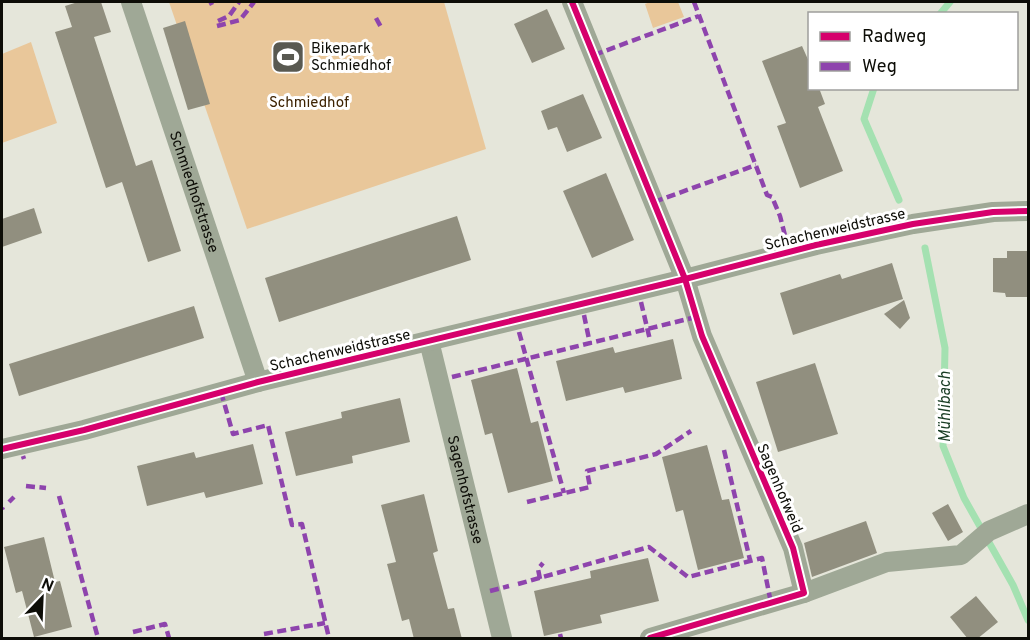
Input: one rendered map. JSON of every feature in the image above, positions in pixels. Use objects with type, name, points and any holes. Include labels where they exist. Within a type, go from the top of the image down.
[{"type":"street","name":"Schmiedhofstrasse","points":[[131,2],[258,382]]},
{"type":"street","points":[[572,2],[685,279]]},
{"type":"street","name":"Schachenweidstrasse","points":[[2,449],[84,430],[258,382],[816,245],[913,224],[993,212],[1029,211]]},
{"type":"street","name":"Sagenhofweid","points":[[685,279],[702,336],[793,548],[804,593]]},
{"type":"street","name":"Sagenhofstrasse","points":[[429,341],[502,639]]},
{"type":"street","points":[[650,639],[804,593],[887,562],[961,555],[989,531],[1029,514]]},
{"type":"green space","name":"Schmiedhof","points":[[169,2],[444,2],[486,149],[247,229]]},
{"type":"green space","points":[[678,2],[684,17],[653,28],[645,4]]},
{"type":"green space","points":[[31,42],[57,123],[2,143],[2,54]]},
{"type":"building","points":[[78,2],[101,2],[111,32],[94,37],[136,166],[152,160],[181,251],[148,262],[122,182],[106,188],[55,32],[72,27],[65,6]]},
{"type":"building","points":[[547,9],[565,49],[532,63],[514,24]]},
{"type":"building","points":[[185,21],[210,104],[188,110],[163,28]]},
{"type":"building","points":[[802,46],[808,60],[808,90],[820,90],[825,104],[818,107],[843,171],[800,188],[777,126],[786,123],[762,61]]},
{"type":"building","points":[[583,94],[602,138],[567,152],[557,127],[548,130],[541,111]]},
{"type":"building","points":[[606,173],[634,240],[592,258],[563,191]]},
{"type":"building","points":[[34,208],[42,233],[2,247],[2,219]]},
{"type":"building","points":[[457,216],[471,260],[279,322],[265,278]]},
{"type":"building","points":[[1007,251],[1029,251],[1029,297],[1006,297],[1005,293],[993,292],[993,258],[1007,258]]},
{"type":"building","points":[[892,263],[903,299],[793,335],[780,293],[840,274],[842,279]]},
{"type":"building","points":[[904,300],[910,318],[900,329],[884,314]]},
{"type":"building","points":[[194,306],[204,338],[19,396],[9,364]]},
{"type":"building","points":[[673,339],[682,379],[625,393],[623,387],[566,401],[556,361],[613,347],[615,353]]},
{"type":"building","points":[[815,363],[838,434],[778,452],[756,382]]},
{"type":"building","points":[[517,368],[531,423],[538,421],[553,481],[508,493],[492,433],[485,435],[471,380]]},
{"type":"building","points":[[400,398],[410,442],[352,456],[353,463],[296,476],[285,432],[342,418],[341,412]]},
{"type":"building","points":[[253,444],[263,484],[206,498],[204,492],[147,506],[137,466],[194,452],[196,458]]},
{"type":"building","points":[[707,445],[722,500],[729,499],[744,558],[698,570],[683,510],[676,512],[662,457]]},
{"type":"building","points":[[424,494],[438,551],[433,553],[448,609],[454,608],[462,639],[414,639],[409,619],[402,621],[387,564],[396,562],[381,505]]},
{"type":"building","points":[[948,504],[963,532],[948,541],[932,513]]},
{"type":"building","points":[[866,521],[877,553],[812,577],[804,543]]},
{"type":"building","points":[[44,537],[55,582],[60,581],[72,627],[34,637],[22,591],[16,593],[4,547]]},
{"type":"building","points":[[648,558],[659,601],[600,615],[602,623],[544,636],[534,591],[591,578],[590,571]]},
{"type":"building","points":[[976,596],[998,622],[977,639],[968,639],[950,617]]},
{"type":"waterway","name":"Mühlibach","points":[[942,12],[950,2]]},
{"type":"waterway","name":"Mühlibach","points":[[873,90],[864,119],[899,200]]},
{"type":"waterway","name":"Mühlibach","points":[[925,248],[945,348],[943,446],[964,498],[1013,585],[1028,620]]},
{"type":"marked path","points":[[209,4],[213,2]]},
{"type":"marked path","points":[[218,21],[229,16],[239,2]]},
{"type":"marked path","points":[[217,26],[240,20],[254,2]]},
{"type":"marked path","points":[[694,2],[767,195],[772,197],[780,216],[789,251]]},
{"type":"marked path","points":[[594,55],[699,16]]},
{"type":"marked path","points":[[376,18],[382,29]]},
{"type":"marked path","points":[[654,202],[756,165]]},
{"type":"marked path","points":[[641,302],[650,340]]},
{"type":"marked path","points":[[584,315],[590,344]]},
{"type":"marked path","points":[[452,377],[696,317]]},
{"type":"marked path","points":[[519,332],[564,493]]},
{"type":"marked path","points":[[221,392],[233,434],[268,425],[292,525],[302,524],[329,638]]},
{"type":"marked path","points":[[527,502],[590,487],[587,471],[656,454],[691,431]]},
{"type":"marked path","points":[[724,450],[750,560]]},
{"type":"marked path","points":[[26,486],[46,488]]},
{"type":"marked path","points":[[59,496],[98,638]]},
{"type":"marked path","points":[[9,502],[14,497]]},
{"type":"marked path","points":[[518,584],[649,547],[688,577],[762,558],[771,603]]},
{"type":"marked path","points":[[540,579],[538,569],[543,563]]},
{"type":"marked path","points":[[490,591],[509,586]]},
{"type":"marked path","points":[[264,634],[325,623]]},
{"type":"marked path","points":[[133,632],[165,624],[169,638]]},
{"type":"marked path","points":[[560,634],[561,638]]},
{"type":"cycle path","points":[[572,2],[685,279],[702,336],[793,548],[804,593],[650,638]]},
{"type":"cycle path","points":[[2,449],[84,430],[258,382],[816,245],[913,224],[993,212],[1028,211]]},
{"type":"place","name":"Bikepark Schmiedhof","points":[[288,57]]}]
